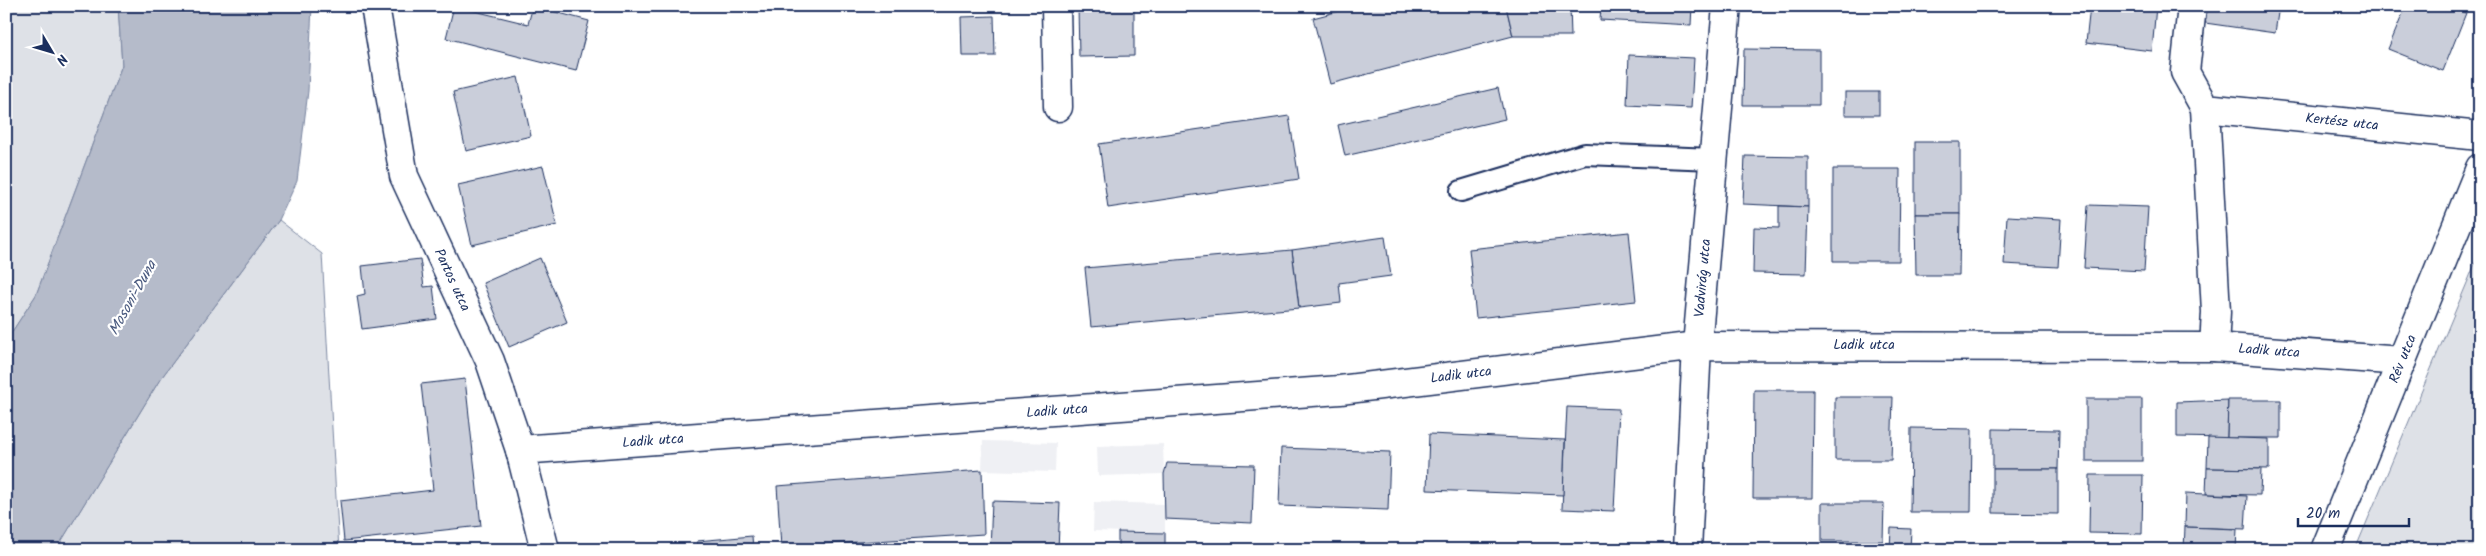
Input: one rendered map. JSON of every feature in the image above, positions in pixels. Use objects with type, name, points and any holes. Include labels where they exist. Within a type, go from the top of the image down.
[{"type":"street","name":"Partos utca","points":[[375,6],[404,176],[490,362],[520,450],[545,550]]},
{"type":"street","points":[[1056,6],[1058,107]]},
{"type":"street","name":"Vadvirág utca","points":[[1687,550],[1697,346],[1727,6]]},
{"type":"street","points":[[2192,6],[2185,72],[2204,108],[2216,312],[2214,347]]},
{"type":"street","name":"Kertész utca","points":[[2204,108],[2480,136]]},
{"type":"street","name":"Rév utca","points":[[2325,550],[2480,168]]},
{"type":"street","name":"Ladik utca","points":[[520,450],[1340,390],[1697,346],[2214,347],[2402,361]]},
{"type":"lane","points":[[1461,191],[1585,154],[1714,159]]},
{"type":"shaded area","points":[[6,6],[118,6],[122,65],[36,295],[6,341]]},
{"type":"shaded area","points":[[279,220],[322,254],[339,550],[56,550],[159,381]]},
{"type":"shaded area","points":[[2480,252],[2480,550],[2355,550]]},
{"type":"shaded area","points":[[983,441],[1056,443],[1055,472],[982,470]]},
{"type":"shaded area","points":[[1163,444],[1164,474],[1098,476],[1097,446]]},
{"type":"shaded area","points":[[1094,502],[1165,504],[1165,533],[1093,531]]},
{"type":"water","name":"Mosoni-Duna","points":[[118,6],[312,6],[308,91],[297,181],[279,220],[159,381],[56,550],[6,550],[6,341],[36,295],[122,65]]},
{"type":"building","points":[[454,6],[528,24],[533,6],[589,21],[576,71],[446,38]]},
{"type":"building","points":[[1078,6],[1134,6],[1134,56],[1079,57]]},
{"type":"building","points":[[1358,6],[1506,6],[1513,36],[1330,84],[1313,18]]},
{"type":"building","points":[[1506,6],[1570,6],[1571,36],[1513,36]]},
{"type":"building","points":[[1601,6],[1692,6],[1691,25],[1600,20]]},
{"type":"building","points":[[2090,6],[2156,6],[2152,51],[2086,43]]},
{"type":"building","points":[[2208,6],[2279,6],[2275,33],[2205,23]]},
{"type":"building","points":[[2406,6],[2449,6],[2466,13],[2443,71],[2388,49]]},
{"type":"building","points":[[994,16],[995,56],[962,56],[961,17]]},
{"type":"building","points":[[1744,49],[1819,50],[1819,105],[1743,105]]},
{"type":"building","points":[[1629,55],[1694,58],[1691,108],[1627,105]]},
{"type":"building","points":[[518,77],[531,136],[466,151],[453,92]]},
{"type":"building","points":[[1498,88],[1505,119],[1345,156],[1338,125]]},
{"type":"building","points":[[1845,92],[1879,92],[1879,115],[1845,115]]},
{"type":"building","points":[[1289,116],[1299,179],[1108,208],[1099,144]]},
{"type":"building","points":[[1915,142],[1960,142],[1960,214],[1915,214]]},
{"type":"building","points":[[1745,156],[1808,157],[1808,207],[1743,204]]},
{"type":"building","points":[[543,166],[557,225],[472,245],[458,185]]},
{"type":"building","points":[[1833,169],[1900,169],[1899,261],[1833,261]]},
{"type":"building","points":[[2088,205],[2148,207],[2144,271],[2084,268]]},
{"type":"building","points":[[1779,206],[1808,207],[1806,274],[1753,273],[1754,227],[1779,228]]},
{"type":"building","points":[[1915,214],[1960,214],[1959,275],[1916,275]]},
{"type":"building","points":[[2007,216],[2061,219],[2058,267],[2004,264]]},
{"type":"building","points":[[1629,232],[1636,301],[1476,318],[1469,249]]},
{"type":"building","points":[[1385,237],[1391,276],[1339,283],[1341,303],[1299,308],[1292,250]]},
{"type":"building","points":[[1292,250],[1299,308],[1091,327],[1085,268]]},
{"type":"building","points":[[540,258],[567,322],[509,347],[483,283]]},
{"type":"building","points":[[420,259],[424,287],[433,286],[437,319],[362,329],[357,296],[365,294],[362,266]]},
{"type":"building","points":[[465,379],[481,526],[344,541],[340,501],[433,490],[421,384]]},
{"type":"building","points":[[1754,390],[1813,390],[1812,498],[1753,498]]},
{"type":"building","points":[[1835,397],[1893,397],[1891,460],[1835,460]]},
{"type":"building","points":[[2086,399],[2142,399],[2142,461],[2086,461]]},
{"type":"building","points":[[2228,400],[2227,438],[2177,437],[2177,402]]},
{"type":"building","points":[[2228,400],[2281,400],[2281,438],[2227,438]]},
{"type":"building","points":[[1567,407],[1619,409],[1614,511],[1562,509]]},
{"type":"building","points":[[1911,428],[1972,429],[1971,512],[1910,512]]},
{"type":"building","points":[[1993,429],[2059,430],[2058,469],[1993,469]]},
{"type":"building","points":[[1429,434],[1565,440],[1563,495],[1427,490]]},
{"type":"building","points":[[2208,437],[2269,439],[2269,469],[2207,468]]},
{"type":"building","points":[[1281,448],[1390,452],[1388,510],[1279,506]]},
{"type":"building","points":[[1167,463],[1254,465],[1252,523],[1165,519],[1164,474]]},
{"type":"building","points":[[2207,468],[2261,469],[2260,495],[2206,494]]},
{"type":"building","points":[[1993,469],[2058,469],[2058,514],[1993,513]]},
{"type":"building","points":[[982,470],[984,534],[781,547],[777,486]]},
{"type":"building","points":[[2090,475],[2143,475],[2142,534],[2089,533]]},
{"type":"building","points":[[2186,493],[2247,496],[2245,529],[2185,527]]},
{"type":"building","points":[[992,501],[1060,503],[1058,550],[990,550]]},
{"type":"building","points":[[1822,503],[1884,503],[1883,541],[1822,541]]},
{"type":"building","points":[[2185,527],[2237,529],[2236,550],[2184,550]]},
{"type":"building","points":[[1891,528],[1911,529],[1910,550],[1890,550]]},
{"type":"building","points":[[1118,532],[1165,533],[1165,550],[1118,550]]},
{"type":"building","points":[[752,536],[753,550],[698,550],[697,541]]}]
